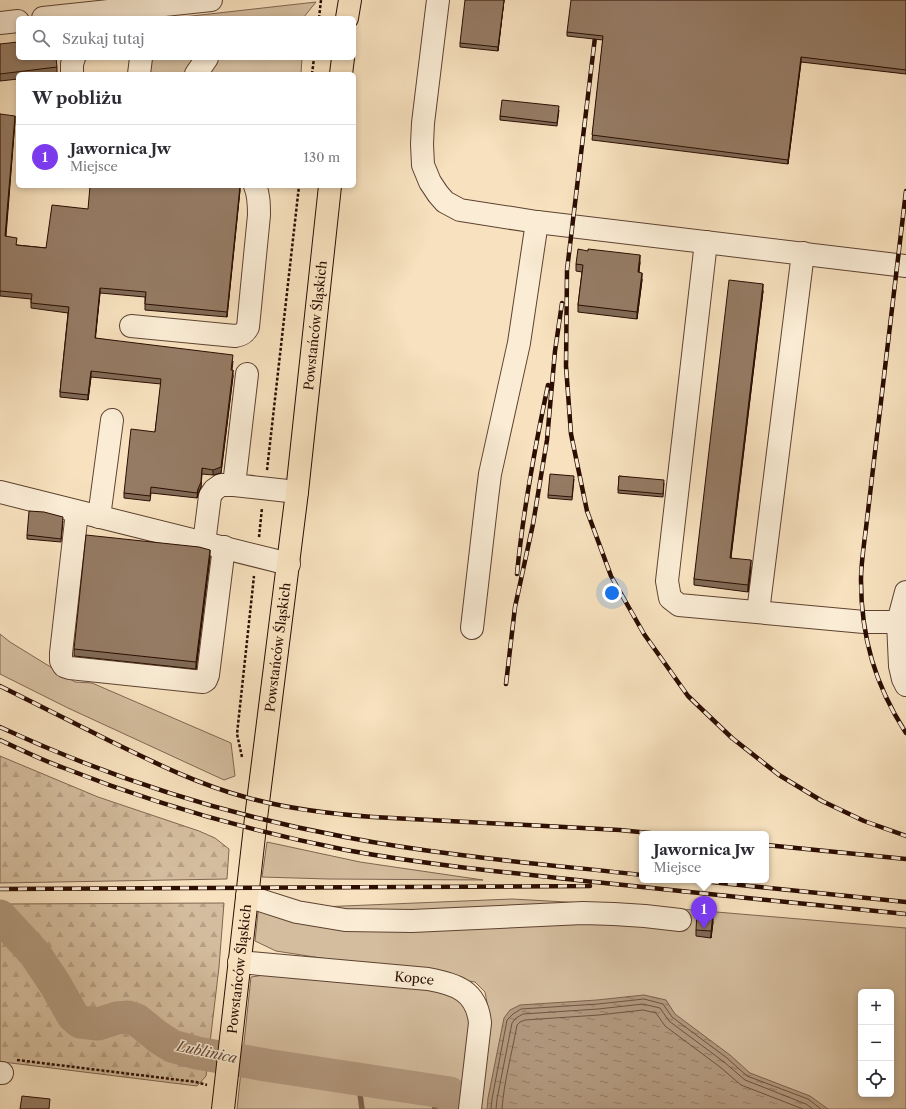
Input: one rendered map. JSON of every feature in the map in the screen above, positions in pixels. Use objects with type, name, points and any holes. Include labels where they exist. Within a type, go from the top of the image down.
[{"type":"main road","points":[[347,16],[350,0]]},
{"type":"main road","points":[[341,72],[343,60]]},
{"type":"main road","name":"Powstańców Śląskich","points":[[225,1092],[258,800],[289,564],[330,188]]},
{"type":"street","points":[[62,16],[211,0]]},
{"type":"street","points":[[438,0],[422,123],[423,165],[430,182],[438,194],[446,202],[460,210],[537,222],[906,266]]},
{"type":"street","points":[[0,22],[16,21]]},
{"type":"street","points":[[72,72],[73,60]]},
{"type":"street","points":[[139,72],[141,60]]},
{"type":"street","points":[[197,72],[206,60]]},
{"type":"street","points":[[131,326],[235,336],[246,331],[248,327],[259,215],[259,202],[256,188]]},
{"type":"street","points":[[472,628],[489,482],[519,343],[537,222]]},
{"type":"street","points":[[706,242],[667,581],[670,598],[679,604],[864,622],[902,622]]},
{"type":"street","points":[[758,612],[803,253]]},
{"type":"street","points":[[234,485],[247,374]]},
{"type":"street","points":[[99,517],[112,420]]},
{"type":"street","points":[[78,512],[61,653],[61,661],[64,666],[70,668],[203,682],[206,680],[208,675],[214,545],[210,496],[214,490],[221,485],[297,492]]},
{"type":"street","points":[[0,492],[289,564]]},
{"type":"street","points":[[906,592],[902,622],[900,666],[906,684]]},
{"type":"street","points":[[247,896],[297,912],[324,918],[345,920],[412,921],[583,913],[629,915],[680,920]]},
{"type":"street","name":"Kopce","points":[[240,962],[428,979],[445,982],[466,992],[474,1001],[479,1012],[480,1023],[470,1109]]},
{"type":"path","points":[[319,16],[321,0]]},
{"type":"path","points":[[312,72],[314,60]]},
{"type":"path","points":[[244,763],[237,734],[264,488],[300,188]]},
{"type":"path","points":[[1,1073],[6,1062],[10,1059],[196,1082],[225,1092]]},
{"type":"green space","points":[[316,2],[305,16],[192,16]]},
{"type":"green space","points":[[149,60],[302,60],[301,72],[147,72]]},
{"type":"green space","points":[[0,634],[10,642],[75,682],[92,683],[231,743],[235,776],[224,780],[68,708],[0,674]]},
{"type":"green space","points":[[0,756],[98,797],[199,831],[215,838],[229,849],[227,879],[0,883]]},
{"type":"green space","points":[[267,842],[360,862],[483,880],[262,877]]},
{"type":"green space","points":[[260,894],[320,907],[512,899],[657,907],[906,928],[906,1109],[479,1109],[489,1013],[485,992],[475,982],[276,951],[255,941]]},
{"type":"green space","points":[[224,903],[219,967],[206,1076],[197,1086],[3,1062],[0,1064],[0,904]]},
{"type":"green space","points":[[277,973],[444,989],[472,1010],[463,1109],[237,1109],[251,977]]},
{"type":"water","points":[[644,995],[666,1000],[675,1014],[730,1055],[750,1073],[810,1096],[828,1109],[487,1109],[504,1018],[510,1010],[520,1005],[597,1000]]},
{"type":"building","points":[[465,0],[504,0],[498,47],[460,43]]},
{"type":"building","points":[[571,0],[906,0],[906,70],[801,57],[788,160],[592,135],[603,36],[567,32]]},
{"type":"building","points":[[16,42],[16,60],[56,60],[57,67],[0,74],[0,44]]},
{"type":"building","points":[[502,100],[559,106],[557,123],[500,116]]},
{"type":"building","points":[[0,114],[15,116],[5,236],[17,238],[16,245],[46,248],[52,205],[88,209],[90,188],[240,188],[227,312],[145,304],[146,292],[100,288],[95,338],[233,355],[231,370],[233,370],[221,467],[213,470],[202,468],[201,482],[197,493],[151,487],[150,496],[124,493],[131,429],[155,432],[161,379],[91,371],[88,395],[60,392],[69,307],[31,303],[32,294],[0,291]]},
{"type":"building","points":[[578,249],[640,255],[638,272],[642,273],[637,312],[578,305],[583,265],[576,264]]},
{"type":"building","points":[[729,280],[763,284],[730,558],[751,560],[748,585],[694,579]]},
{"type":"building","points":[[550,474],[574,476],[572,497],[548,495]]},
{"type":"building","points":[[619,476],[664,480],[663,494],[618,490]]},
{"type":"building","points":[[29,511],[44,512],[63,517],[61,539],[27,535]]},
{"type":"building","points":[[86,535],[199,547],[210,550],[196,662],[74,649]]},
{"type":"building","points":[[697,913],[713,915],[711,931],[696,930]]},
{"type":"building","points":[[22,1096],[50,1099],[49,1109],[20,1109]]},
{"type":"waterway","name":"Lublinica","points":[[0,916],[35,954],[55,984],[73,1016],[80,1022],[98,1024],[117,1018],[128,1017],[137,1020],[172,1046],[197,1053],[450,1093]]},
{"type":"waterway","points":[[358,1079],[362,1109]]},
{"type":"waterway","points":[[432,1090],[435,1109]]},
{"type":"railway","points":[[596,29],[567,270],[566,366],[571,434],[587,511],[611,576],[644,634],[688,696],[732,738],[779,775],[822,801],[864,821],[906,836]]},
{"type":"railway","points":[[906,191],[861,580],[864,621],[872,660],[886,697],[906,733]]},
{"type":"railway","points":[[506,684],[515,607],[533,524],[547,440],[555,351],[562,303]]},
{"type":"railway","points":[[517,574],[530,479],[548,385]]},
{"type":"railway","points":[[0,686],[175,772],[227,792],[277,805],[325,813],[357,816],[639,832]]},
{"type":"railway","points":[[0,727],[84,763],[126,778],[169,793],[256,818],[382,844],[493,859],[639,875]]},
{"type":"railway","points":[[0,740],[56,765],[168,805],[274,834],[346,850],[501,872],[906,914]]},
{"type":"railway","points":[[769,845],[906,859]]},
{"type":"railway","points":[[721,883],[906,902]]},
{"type":"railway","points":[[0,889],[590,886]]},
{"type":"place","name":"Jawornica Jw","points":[[704,929]]}]
